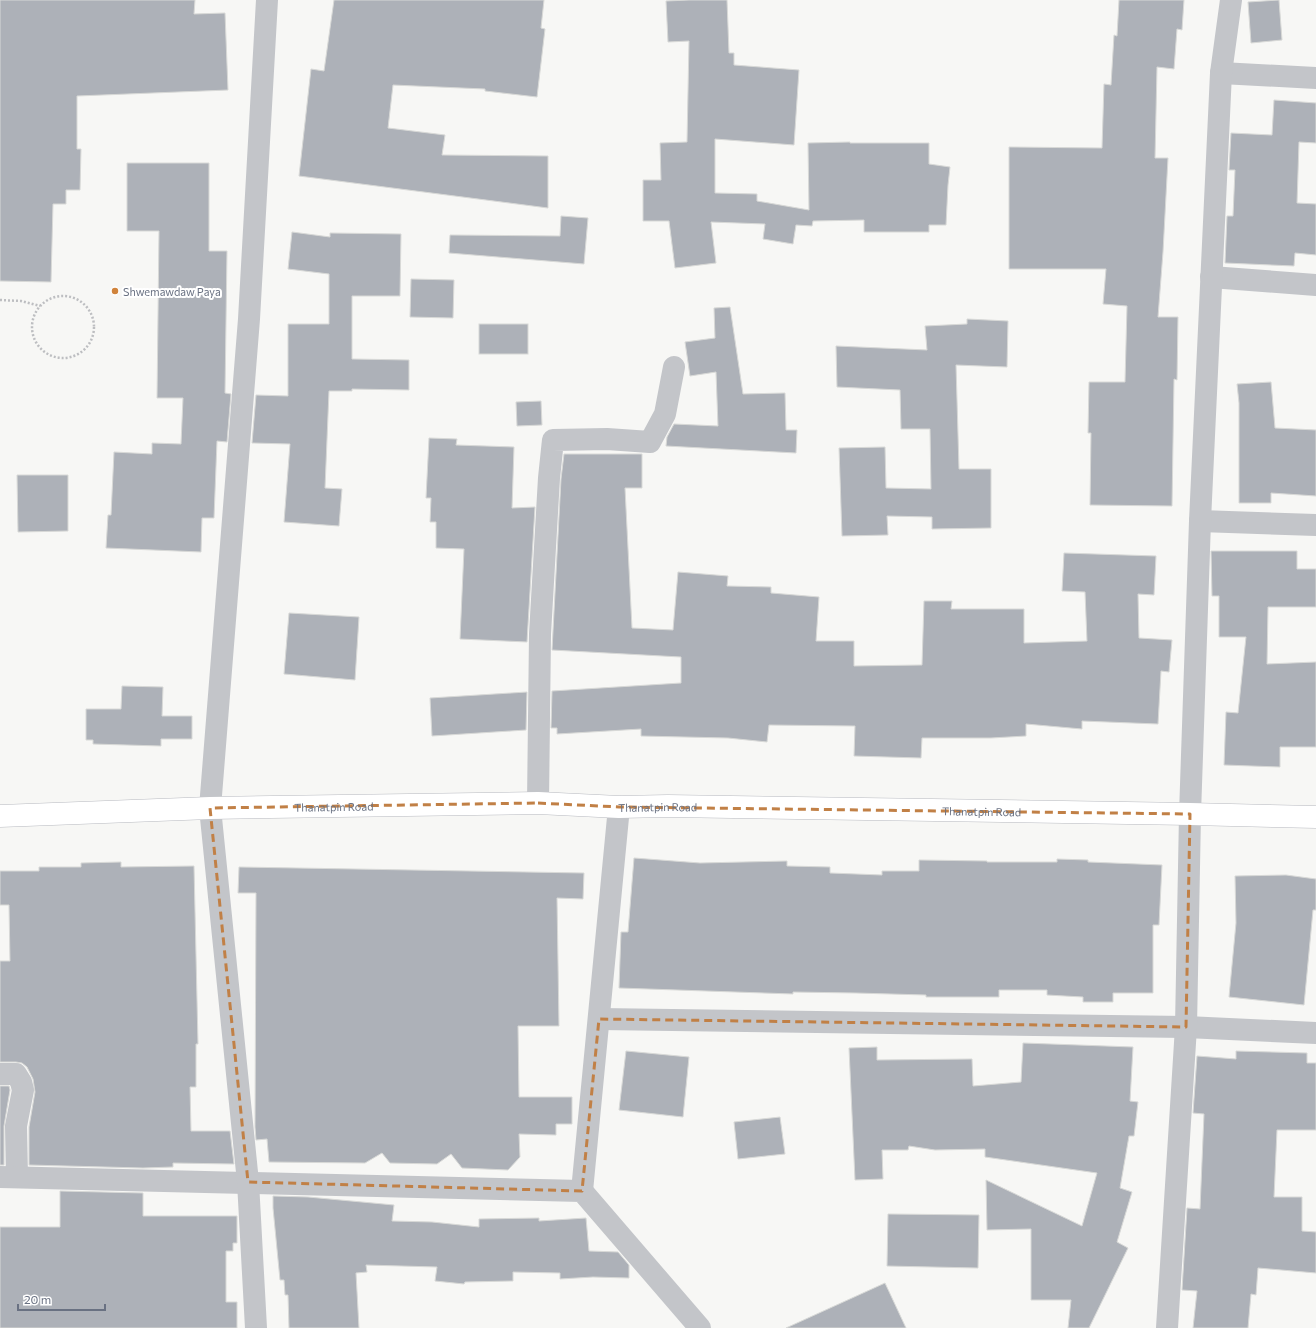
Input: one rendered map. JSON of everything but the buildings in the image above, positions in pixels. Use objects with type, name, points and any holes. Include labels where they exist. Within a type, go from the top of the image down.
[{"type":"main road","name":"Thanatpin Road","points":[[0,816],[210,808],[538,803],[619,807],[668,806],[1316,817]]},
{"type":"street","points":[[256,1328],[248,1182],[210,808],[249,319],[267,0]]},
{"type":"street","points":[[1167,1328],[1186,1027],[1190,814],[1200,521],[1211,277],[1221,73],[1231,0]]},
{"type":"street","points":[[1221,73],[1316,78]]},
{"type":"street","points":[[1211,277],[1316,285]]},
{"type":"street","points":[[538,803],[540,634],[549,478],[553,440],[607,439],[650,442],[665,414],[674,368]]},
{"type":"street","points":[[1200,521],[1316,525]]},
{"type":"street","points":[[619,807],[582,1192],[700,1328]]},
{"type":"street","points":[[599,1020],[1186,1027],[1316,1033]]},
{"type":"street","points":[[0,1074],[16,1074],[21,1082],[23,1090],[9,1177],[248,1182],[582,1192]]},
{"type":"path","points":[[59,296],[69,296],[80,300],[87,307],[92,317],[94,328],[92,338],[86,347],[78,354],[68,357],[57,357],[47,353],[39,346],[34,337],[32,326],[34,316],[40,306],[48,300],[59,296]]},
{"type":"path","points":[[0,300],[21,301],[40,306]]},
{"type":"highlighted area","points":[[538,803],[619,807],[1190,814],[1186,1027],[599,1019],[582,1191],[248,1182],[210,808]]},
{"type":"place","name":"Shwemawdaw Paya","points":[[115,291]]}]
